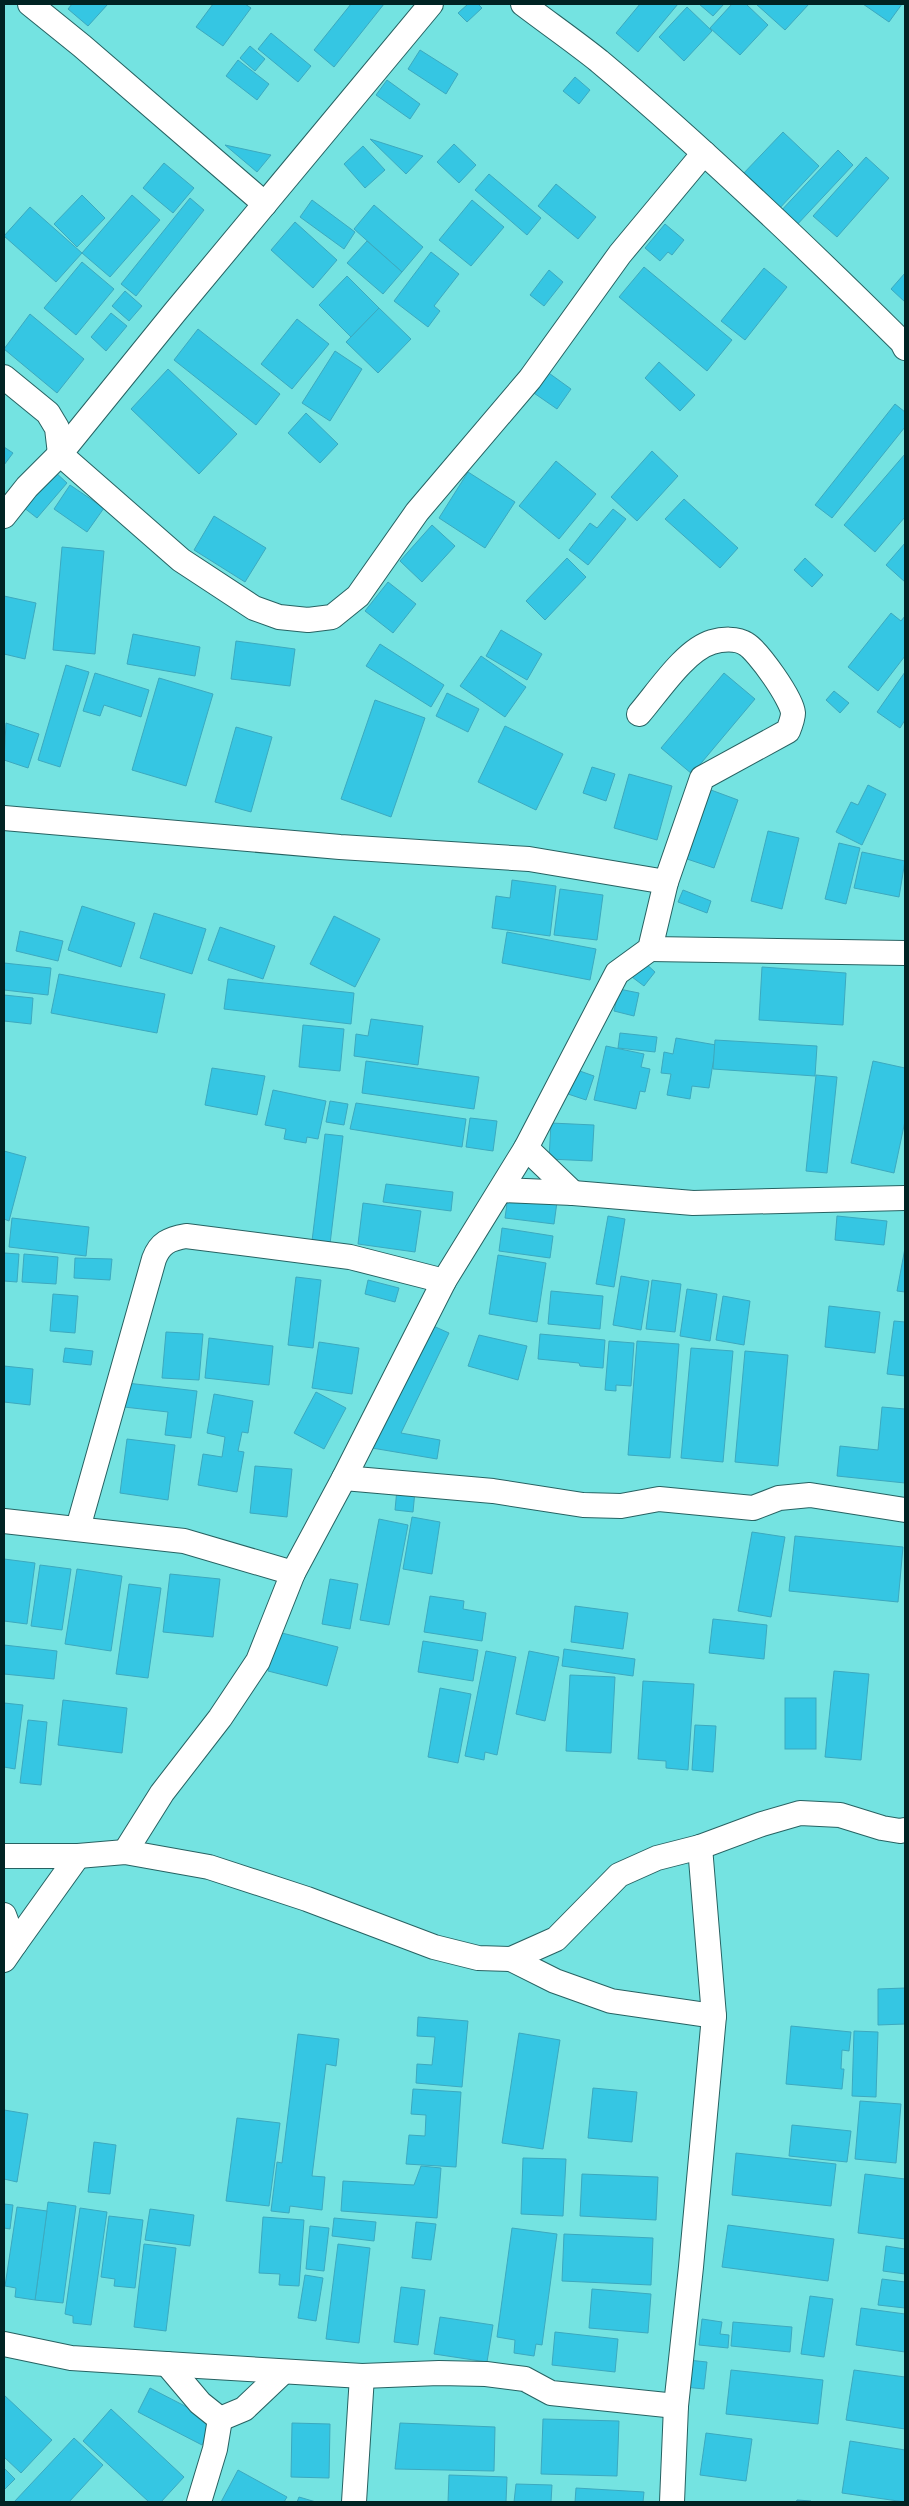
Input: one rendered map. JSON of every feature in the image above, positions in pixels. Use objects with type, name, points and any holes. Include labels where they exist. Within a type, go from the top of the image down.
[{"type":"street","points":[[30,4],[82,46],[265,204]]},
{"type":"street","points":[[4,516],[27,487],[60,454],[431,4]]},
{"type":"street","points":[[523,4],[597,60],[704,153],[856,296],[902,342],[905,348]]},
{"type":"street","points":[[4,377],[48,413],[57,428],[60,454],[181,560],[254,608],[279,617],[308,620],[332,617],[358,596],[417,512],[530,379],[620,254],[704,153]]},
{"type":"street","points":[[640,714],[695,649],[713,641],[732,640],[746,644],[773,676],[788,697],[793,714],[788,731],[702,778],[666,882],[650,949]]},
{"type":"street","points":[[4,818],[340,847],[530,858],[666,882]]},
{"type":"street","points":[[125,1852],[162,1793],[220,1718],[258,1660],[293,1573],[344,1478],[444,1281],[526,1148],[617,973],[650,949],[905,953]]},
{"type":"street","points":[[526,1148],[573,1193]]},
{"type":"street","points":[[501,1190],[573,1193],[693,1203],[905,1198]]},
{"type":"street","points":[[78,1528],[154,1259],[163,1243],[173,1238],[186,1236],[350,1257],[444,1281]]},
{"type":"street","points":[[344,1478],[493,1491],[583,1505],[621,1506],[659,1499],[753,1508],[779,1498],[810,1496],[905,1510]]},
{"type":"street","points":[[4,1521],[184,1541],[293,1573]]},
{"type":"street","points":[[512,1959],[556,1939],[619,1875],[657,1858],[700,1847],[762,1824],[800,1813],[840,1815],[882,1828],[900,1832],[905,1830]]},
{"type":"street","points":[[672,2502],[676,2406],[693,2248],[714,2016],[700,1847]]},
{"type":"street","points":[[4,1856],[78,1856],[125,1852],[209,1867],[307,1899],[434,1947],[478,1958],[512,1959],[562,1984],[611,2000],[714,2016]]},
{"type":"street","points":[[10,1952],[78,1856]]},
{"type":"street","points":[[4,1916],[10,1952]]},
{"type":"street","points":[[4,2344],[72,2358],[283,2372],[362,2376],[439,2373],[486,2374],[525,2379],[551,2393],[676,2406]]},
{"type":"street","points":[[167,2364],[200,2403],[220,2419]]},
{"type":"street","points":[[220,2419],[244,2409],[283,2372]]},
{"type":"street","points":[[354,2502],[362,2376]]},
{"type":"street","points":[[199,2502],[214,2449],[220,2419]]},
{"type":"building","points":[[72,4],[108,4],[88,26],[68,9]]},
{"type":"building","points":[[213,4],[245,4],[251,8],[223,46],[196,27]]},
{"type":"building","points":[[351,4],[384,4],[334,67],[314,50]]},
{"type":"building","points":[[468,4],[478,4],[482,8],[467,22],[458,13]]},
{"type":"building","points":[[640,4],[678,4],[638,52],[616,33]]},
{"type":"building","points":[[699,4],[724,4],[713,16]]},
{"type":"building","points":[[732,4],[746,4],[768,25],[740,55],[710,28]]},
{"type":"building","points":[[756,4],[809,4],[785,30]]},
{"type":"building","points":[[863,4],[902,4],[889,22]]},
{"type":"building","points":[[687,7],[712,31],[684,61],[659,37]]},
{"type":"building","points":[[271,33],[311,66],[298,82],[258,49]]},
{"type":"building","points":[[250,46],[265,59],[255,71],[240,58]]},
{"type":"building","points":[[420,50],[458,74],[446,94],[408,69]]},
{"type":"building","points":[[238,60],[269,84],[257,100],[226,76]]},
{"type":"building","points":[[575,77],[590,90],[579,104],[563,91]]},
{"type":"building","points":[[387,80],[420,104],[410,119],[376,95]]},
{"type":"building","points":[[783,132],[819,166],[778,210],[742,175]]},
{"type":"building","points":[[370,139],[423,156],[406,174]]},
{"type":"building","points":[[454,144],[476,165],[459,183],[437,162]]},
{"type":"building","points":[[225,145],[271,155],[257,172]]},
{"type":"building","points":[[363,146],[385,170],[365,188],[344,164]]},
{"type":"building","points":[[838,150],[853,165],[794,228],[778,214]]},
{"type":"building","points":[[866,157],[889,178],[837,237],[813,216]]},
{"type":"building","points":[[164,163],[194,188],[173,213],[143,188]]},
{"type":"building","points":[[489,174],[541,218],[527,235],[475,190]]},
{"type":"building","points":[[556,184],[596,217],[578,239],[538,206]]},
{"type":"building","points":[[82,195],[105,218],[77,247],[54,224]]},
{"type":"building","points":[[132,195],[160,220],[110,277],[82,253]]},
{"type":"building","points":[[190,198],[204,210],[136,296],[121,284]]},
{"type":"building","points":[[312,200],[355,232],[344,249],[300,217]]},
{"type":"building","points":[[472,200],[504,227],[471,266],[439,240]]},
{"type":"building","points":[[374,205],[423,247],[402,272],[354,229]]},
{"type":"building","points":[[30,207],[82,253],[56,282],[4,236]]},
{"type":"building","points":[[295,222],[337,260],[313,288],[271,250]]},
{"type":"building","points":[[665,224],[684,240],[672,255],[668,252],[660,261],[645,248]]},
{"type":"building","points":[[367,241],[402,272],[383,294],[347,263]]},
{"type":"building","points":[[431,252],[459,274],[434,306],[440,311],[428,327],[394,301]]},
{"type":"building","points":[[82,262],[114,289],[76,335],[44,308]]},
{"type":"building","points":[[644,267],[732,340],[707,371],[619,297]]},
{"type":"building","points":[[764,268],[787,287],[745,340],[721,321]]},
{"type":"building","points":[[549,270],[563,282],[544,306],[530,295]]},
{"type":"building","points":[[905,273],[905,302],[891,289]]},
{"type":"building","points":[[347,276],[379,308],[351,337],[319,305]]},
{"type":"building","points":[[125,291],[142,306],[129,321],[112,306]]},
{"type":"building","points":[[379,308],[411,339],[378,373],[346,342]]},
{"type":"building","points":[[111,313],[127,326],[106,351],[91,337]]},
{"type":"building","points":[[30,314],[84,359],[57,393],[4,349]]},
{"type":"building","points":[[297,319],[329,344],[292,389],[261,364]]},
{"type":"building","points":[[198,329],[280,394],[256,425],[174,360]]},
{"type":"building","points":[[335,351],[362,369],[330,421],[302,403]]},
{"type":"building","points":[[659,362],[695,395],[680,411],[645,378]]},
{"type":"building","points":[[168,369],[237,434],[199,474],[131,409]]},
{"type":"building","points":[[546,371],[571,389],[557,409],[531,391]]},
{"type":"building","points":[[895,404],[905,412],[905,427],[832,518],[815,505]]},
{"type":"building","points":[[306,413],[338,444],[320,463],[288,433]]},
{"type":"building","points":[[4,447],[13,453],[4,465]]},
{"type":"building","points":[[652,451],[678,476],[637,521],[611,497]]},
{"type":"building","points":[[905,454],[905,517],[875,552],[844,525]]},
{"type":"building","points":[[556,461],[596,494],[559,539],[519,506]]},
{"type":"building","points":[[54,471],[67,483],[37,518],[23,507]]},
{"type":"building","points":[[468,472],[515,502],[485,548],[439,518]]},
{"type":"building","points":[[70,485],[104,508],[87,532],[54,509]]},
{"type":"building","points":[[684,499],[738,548],[720,568],[665,519]]},
{"type":"building","points":[[613,509],[626,519],[588,565],[569,550],[590,523],[597,528]]},
{"type":"building","points":[[214,516],[266,548],[245,582],[194,550]]},
{"type":"building","points":[[432,525],[455,546],[422,582],[400,561]]},
{"type":"building","points":[[905,543],[905,582],[886,565]]},
{"type":"building","points":[[62,547],[104,551],[95,654],[53,650]]},
{"type":"building","points":[[567,558],[586,577],[545,620],[526,601]]},
{"type":"building","points":[[805,558],[823,575],[812,587],[794,570]]},
{"type":"building","points":[[388,582],[416,604],[393,633],[365,611]]},
{"type":"building","points":[[4,596],[36,603],[25,659],[4,654]]},
{"type":"building","points":[[891,613],[901,621],[905,616],[905,656],[878,691],[848,667]]},
{"type":"building","points":[[501,630],[542,654],[527,680],[486,656]]},
{"type":"building","points":[[133,634],[200,647],[195,676],[127,664]]},
{"type":"building","points":[[236,641],[295,649],[290,686],[231,679]]},
{"type":"building","points":[[380,644],[444,685],[431,707],[366,666]]},
{"type":"building","points":[[481,656],[526,687],[505,717],[460,686]]},
{"type":"building","points":[[66,665],[89,672],[60,767],[38,760]]},
{"type":"building","points":[[905,672],[905,720],[900,728],[877,712]]},
{"type":"building","points":[[95,673],[149,690],[141,717],[104,705],[100,716],[83,711]]},
{"type":"building","points":[[724,673],[755,699],[692,774],[661,748]]},
{"type":"building","points":[[159,678],[213,694],[186,786],[132,770]]},
{"type":"building","points":[[834,691],[849,703],[840,713],[826,700]]},
{"type":"building","points":[[447,693],[479,709],[468,732],[436,716]]},
{"type":"building","points":[[375,700],[425,718],[391,817],[341,799]]},
{"type":"building","points":[[6,723],[39,734],[28,768],[4,760]]},
{"type":"building","points":[[505,726],[563,754],[536,810],[478,782]]},
{"type":"building","points":[[236,727],[272,737],[251,812],[215,802]]},
{"type":"building","points":[[592,767],[615,774],[606,801],[583,793]]},
{"type":"building","points":[[629,774],[672,786],[657,840],[614,828]]},
{"type":"building","points":[[868,785],[886,794],[862,845],[836,832],[851,802],[858,805]]},
{"type":"building","points":[[711,790],[738,800],[714,868],[687,859]]},
{"type":"building","points":[[768,831],[799,838],[782,909],[751,901]]},
{"type":"building","points":[[839,843],[860,848],[846,904],[825,899]]},
{"type":"building","points":[[862,852],[905,861],[899,897],[854,888]]},
{"type":"building","points":[[512,880],[556,886],[550,936],[492,928],[496,896],[510,898]]},
{"type":"building","points":[[560,889],[603,895],[597,940],[554,935]]},
{"type":"building","points":[[683,890],[711,901],[707,913],[678,902]]},
{"type":"building","points":[[82,906],[135,923],[121,967],[68,950]]},
{"type":"building","points":[[154,913],[206,929],[192,974],[140,958]]},
{"type":"building","points":[[334,916],[380,939],[355,987],[310,964]]},
{"type":"building","points":[[220,927],[275,946],[263,979],[208,960]]},
{"type":"building","points":[[20,931],[63,941],[58,961],[16,951]]},
{"type":"building","points":[[507,932],[596,949],[590,980],[502,963]]},
{"type":"building","points":[[644,962],[655,972],[644,986],[632,977]]},
{"type":"building","points":[[4,963],[51,968],[48,995],[4,990]]},
{"type":"building","points":[[762,967],[846,973],[843,1025],[759,1020]]},
{"type":"building","points":[[59,974],[165,994],[157,1033],[51,1013]]},
{"type":"building","points":[[228,979],[354,993],[351,1024],[224,1009]]},
{"type":"building","points":[[619,989],[639,993],[634,1016],[614,1011]]},
{"type":"building","points":[[4,995],[33,998],[31,1024],[4,1021]]},
{"type":"building","points":[[371,1019],[423,1026],[418,1065],[354,1056],[356,1034],[368,1036]]},
{"type":"building","points":[[303,1025],[344,1029],[340,1071],[299,1067]]},
{"type":"building","points":[[620,1033],[657,1037],[655,1052],[618,1048]]},
{"type":"building","points":[[676,1038],[716,1045],[709,1088],[692,1086],[690,1099],[667,1095],[671,1074],[661,1073],[664,1052],[673,1054]]},
{"type":"building","points":[[715,1040],[817,1046],[815,1076],[713,1069]]},
{"type":"building","points":[[606,1046],[644,1054],[641,1067],[650,1069],[645,1092],[640,1091],[636,1109],[594,1100]]},
{"type":"building","points":[[366,1061],[479,1077],[474,1109],[362,1093]]},
{"type":"building","points":[[873,1061],[905,1068],[905,1121],[894,1173],[851,1163]]},
{"type":"building","points":[[212,1068],[265,1076],[257,1115],[205,1105]]},
{"type":"building","points":[[577,1070],[594,1076],[586,1100],[568,1094]]},
{"type":"building","points":[[816,1075],[837,1077],[827,1173],[806,1171]]},
{"type":"building","points":[[273,1090],[326,1101],[318,1139],[307,1137],[306,1143],[284,1139],[286,1129],[265,1125]]},
{"type":"building","points":[[330,1101],[348,1104],[344,1125],[326,1122]]},
{"type":"building","points":[[356,1103],[466,1119],[462,1147],[350,1129]]},
{"type":"building","points":[[470,1118],[497,1121],[493,1151],[466,1147]]},
{"type":"building","points":[[551,1123],[594,1125],[592,1161],[549,1159]]},
{"type":"building","points":[[325,1134],[343,1136],[330,1244],[312,1241]]},
{"type":"building","points":[[4,1151],[26,1157],[9,1221],[4,1219]]},
{"type":"building","points":[[386,1184],[453,1192],[451,1211],[383,1202]]},
{"type":"building","points":[[508,1196],[557,1202],[554,1224],[505,1218]]},
{"type":"building","points":[[363,1203],[421,1211],[415,1252],[358,1244]]},
{"type":"building","points":[[608,1216],[625,1219],[614,1287],[596,1284]]},
{"type":"building","points":[[837,1216],[887,1221],[884,1245],[835,1240]]},
{"type":"building","points":[[12,1218],[89,1227],[86,1256],[9,1247]]},
{"type":"building","points":[[502,1228],[553,1236],[550,1258],[499,1251]]},
{"type":"building","points":[[905,1248],[905,1292],[897,1291]]},
{"type":"building","points":[[4,1253],[19,1254],[17,1282],[4,1281]]},
{"type":"building","points":[[24,1254],[58,1257],[56,1284],[22,1282]]},
{"type":"building","points":[[498,1255],[546,1263],[537,1322],[489,1314]]},
{"type":"building","points":[[75,1258],[112,1259],[110,1280],[74,1278]]},
{"type":"building","points":[[621,1276],[649,1281],[641,1330],[613,1325]]},
{"type":"building","points":[[296,1277],[321,1280],[313,1348],[288,1345]]},
{"type":"building","points":[[368,1280],[399,1288],[395,1302],[365,1294]]},
{"type":"building","points":[[652,1280],[681,1284],[675,1332],[646,1329]]},
{"type":"building","points":[[687,1289],[717,1294],[710,1341],[680,1336]]},
{"type":"building","points":[[551,1291],[603,1296],[600,1329],[548,1324]]},
{"type":"building","points":[[53,1294],[78,1296],[75,1333],[50,1331]]},
{"type":"building","points":[[723,1296],[750,1301],[744,1345],[716,1340]]},
{"type":"building","points":[[829,1306],[880,1312],[875,1353],[825,1347]]},
{"type":"building","points":[[894,1321],[905,1322],[905,1376],[887,1374]]},
{"type":"building","points":[[431,1325],[449,1333],[401,1433],[440,1440],[437,1459],[372,1448]]},
{"type":"building","points":[[166,1332],[203,1334],[199,1380],[162,1378]]},
{"type":"building","points":[[540,1334],[605,1340],[603,1368],[580,1366],[579,1363],[538,1359]]},
{"type":"building","points":[[479,1335],[527,1346],[518,1380],[468,1366]]},
{"type":"building","points":[[209,1338],[273,1346],[269,1385],[205,1378]]},
{"type":"building","points":[[609,1341],[634,1343],[631,1386],[616,1385],[616,1391],[605,1390]]},
{"type":"building","points":[[637,1341],[679,1344],[670,1458],[628,1455]]},
{"type":"building","points":[[319,1342],[359,1348],[352,1394],[312,1388]]},
{"type":"building","points":[[65,1348],[93,1351],[91,1365],[63,1362]]},
{"type":"building","points":[[691,1348],[733,1351],[723,1462],[681,1458]]},
{"type":"building","points":[[745,1351],[788,1355],[778,1466],[735,1462]]},
{"type":"building","points":[[4,1366],[33,1369],[30,1405],[4,1402]]},
{"type":"building","points":[[127,1383],[197,1391],[191,1438],[165,1435],[168,1412],[124,1407]]},
{"type":"building","points":[[316,1392],[346,1408],[324,1449],[294,1433]]},
{"type":"building","points":[[214,1394],[253,1401],[248,1433],[242,1432],[238,1451],[244,1452],[237,1492],[198,1485],[203,1454],[222,1457],[225,1437],[207,1433]]},
{"type":"building","points":[[882,1407],[905,1409],[905,1483],[837,1476],[840,1446],[878,1450]]},
{"type":"building","points":[[127,1439],[175,1445],[168,1500],[120,1493]]},
{"type":"building","points":[[255,1466],[292,1469],[287,1517],[250,1513]]},
{"type":"building","points":[[397,1489],[415,1491],[413,1512],[395,1510]]},
{"type":"building","points":[[412,1517],[440,1522],[432,1574],[403,1569]]},
{"type":"building","points":[[379,1519],[408,1525],[389,1625],[360,1620]]},
{"type":"building","points":[[752,1532],[785,1537],[771,1617],[738,1611]]},
{"type":"building","points":[[795,1536],[903,1547],[898,1602],[789,1591]]},
{"type":"building","points":[[4,1559],[35,1563],[27,1624],[4,1621]]},
{"type":"building","points":[[40,1565],[71,1569],[62,1630],[31,1626]]},
{"type":"building","points":[[77,1569],[122,1576],[111,1651],[65,1644]]},
{"type":"building","points":[[170,1574],[220,1579],[213,1637],[163,1632]]},
{"type":"building","points":[[330,1579],[358,1584],[350,1629],[322,1624]]},
{"type":"building","points":[[129,1584],[161,1588],[148,1678],[116,1674]]},
{"type":"building","points":[[430,1596],[464,1601],[463,1609],[486,1613],[482,1641],[424,1632]]},
{"type":"building","points":[[575,1606],[628,1613],[623,1649],[571,1642]]},
{"type":"building","points":[[713,1619],[767,1625],[764,1659],[709,1653]]},
{"type":"building","points":[[278,1632],[338,1647],[327,1686],[268,1671]]},
{"type":"building","points":[[423,1641],[478,1650],[473,1681],[418,1672]]},
{"type":"building","points":[[4,1645],[57,1651],[54,1679],[4,1674]]},
{"type":"building","points":[[564,1649],[635,1659],[633,1676],[562,1666]]},
{"type":"building","points":[[486,1651],[516,1657],[497,1755],[485,1752],[484,1760],[465,1756]]},
{"type":"building","points":[[529,1651],[559,1657],[545,1721],[516,1714]]},
{"type":"building","points":[[834,1671],[869,1674],[861,1760],[825,1757]]},
{"type":"building","points":[[570,1675],[615,1677],[611,1753],[566,1751]]},
{"type":"building","points":[[643,1681],[694,1684],[688,1770],[666,1768],[666,1761],[638,1759]]},
{"type":"building","points":[[440,1688],[471,1694],[458,1763],[428,1757]]},
{"type":"building","points":[[785,1698],[816,1698],[816,1749],[785,1749]]},
{"type":"building","points":[[63,1700],[127,1708],[122,1753],[58,1745]]},
{"type":"building","points":[[4,1703],[23,1705],[15,1769],[4,1767]]},
{"type":"building","points":[[28,1720],[47,1722],[41,1785],[20,1783]]},
{"type":"building","points":[[695,1725],[716,1726],[713,1772],[692,1770]]},
{"type":"building","points":[[905,1988],[905,2024],[878,2025],[878,1989]]},
{"type":"building","points":[[418,2017],[468,2021],[462,2087],[416,2083],[417,2064],[432,2065],[435,2037],[417,2036]]},
{"type":"building","points":[[791,2026],[851,2032],[849,2051],[842,2050],[841,2069],[844,2069],[842,2089],[786,2084]]},
{"type":"building","points":[[854,2031],[878,2032],[876,2097],[852,2096]]},
{"type":"building","points":[[519,2033],[560,2040],[543,2149],[502,2143]]},
{"type":"building","points":[[298,2034],[339,2039],[336,2066],[326,2064],[312,2176],[325,2177],[322,2210],[290,2206],[289,2213],[271,2211],[277,2162],[282,2163]]},
{"type":"building","points":[[593,2088],[637,2092],[632,2142],[588,2138]]},
{"type":"building","points":[[413,2089],[461,2092],[456,2167],[406,2164],[409,2135],[425,2136],[426,2115],[411,2114]]},
{"type":"building","points":[[860,2101],[901,2104],[896,2163],[855,2159]]},
{"type":"building","points":[[4,2110],[28,2114],[17,2182],[4,2179]]},
{"type":"building","points":[[237,2118],[280,2123],[269,2206],[226,2201]]},
{"type":"building","points":[[792,2125],[851,2131],[847,2162],[789,2156]]},
{"type":"building","points":[[94,2142],[116,2145],[110,2194],[88,2192]]},
{"type":"building","points":[[736,2153],[836,2164],[831,2206],[732,2195]]},
{"type":"building","points":[[523,2158],[566,2159],[563,2216],[521,2214]]},
{"type":"building","points":[[421,2166],[441,2168],[437,2218],[341,2211],[343,2181],[414,2185]]},
{"type":"building","points":[[582,2174],[658,2177],[656,2220],[580,2216]]},
{"type":"building","points":[[865,2174],[905,2179],[905,2239],[858,2233]]},
{"type":"building","points":[[48,2202],[76,2206],[63,2303],[35,2300]]},
{"type":"building","points":[[4,2204],[13,2205],[10,2229],[4,2228]]},
{"type":"building","points":[[17,2207],[47,2211],[35,2300],[15,2297],[16,2288],[5,2286]]},
{"type":"building","points":[[80,2208],[107,2212],[91,2325],[73,2323],[73,2316],[65,2314]]},
{"type":"building","points":[[150,2209],[194,2215],[190,2246],[145,2240]]},
{"type":"building","points":[[109,2216],[143,2220],[135,2288],[114,2286],[115,2279],[101,2277]]},
{"type":"building","points":[[263,2217],[304,2220],[299,2286],[279,2285],[280,2274],[259,2273]]},
{"type":"building","points":[[334,2218],[376,2222],[374,2241],[332,2236]]},
{"type":"building","points":[[416,2222],[436,2224],[431,2260],[412,2258]]},
{"type":"building","points":[[728,2225],[834,2239],[828,2281],[722,2267]]},
{"type":"building","points":[[310,2226],[329,2228],[324,2271],[306,2269]]},
{"type":"building","points":[[512,2228],[557,2234],[542,2345],[536,2344],[534,2356],[514,2353],[515,2340],[497,2337]]},
{"type":"building","points":[[564,2234],[653,2238],[651,2285],[562,2281]]},
{"type":"building","points":[[144,2244],[176,2248],[166,2331],[134,2327]]},
{"type":"building","points":[[338,2244],[370,2248],[359,2343],[326,2339]]},
{"type":"building","points":[[886,2246],[905,2249],[905,2274],[883,2271]]},
{"type":"building","points":[[305,2275],[323,2278],[316,2321],[298,2318]]},
{"type":"building","points":[[882,2279],[905,2282],[905,2308],[878,2305]]},
{"type":"building","points":[[401,2287],[425,2290],[418,2345],[394,2342]]},
{"type":"building","points":[[592,2289],[651,2294],[648,2333],[589,2328]]},
{"type":"building","points":[[810,2296],[833,2299],[824,2357],[801,2354]]},
{"type":"building","points":[[861,2308],[905,2314],[905,2352],[856,2345]]},
{"type":"building","points":[[440,2317],[493,2325],[487,2362],[434,2354]]},
{"type":"building","points":[[702,2319],[722,2322],[720,2334],[729,2335],[728,2348],[699,2345]]},
{"type":"building","points":[[733,2322],[792,2327],[790,2352],[731,2346]]},
{"type":"building","points":[[555,2332],[618,2339],[615,2372],[552,2365]]},
{"type":"building","points":[[688,2360],[707,2362],[704,2389],[685,2387]]},
{"type":"building","points":[[731,2370],[823,2380],[818,2424],[726,2414]]},
{"type":"building","points":[[854,2370],[905,2377],[905,2429],[846,2420]]},
{"type":"building","points":[[150,2388],[214,2421],[202,2445],[138,2412]]},
{"type":"building","points":[[4,2395],[52,2440],[21,2473],[4,2457]]},
{"type":"building","points":[[111,2409],[184,2477],[161,2502],[149,2502],[83,2441]]},
{"type":"building","points":[[543,2419],[619,2421],[617,2476],[541,2474]]},
{"type":"building","points":[[292,2423],[330,2424],[329,2478],[291,2477]]},
{"type":"building","points":[[400,2423],[495,2427],[494,2471],[395,2469]]},
{"type":"building","points":[[706,2433],[752,2439],[746,2481],[700,2475]]},
{"type":"building","points":[[74,2438],[103,2465],[69,2502],[14,2502]]},
{"type":"building","points":[[850,2441],[905,2450],[905,2502],[842,2493]]},
{"type":"building","points":[[4,2468],[15,2479],[4,2490]]},
{"type":"building","points":[[238,2470],[287,2497],[284,2502],[221,2502]]},
{"type":"building","points":[[449,2475],[507,2477],[506,2502],[448,2502]]},
{"type":"building","points":[[516,2484],[552,2485],[551,2502],[514,2502]]},
{"type":"building","points":[[576,2488],[644,2492],[643,2502],[575,2502]]},
{"type":"building","points":[[299,2497],[316,2502],[297,2502]]},
{"type":"building","points":[[797,2500],[811,2501],[811,2502],[796,2502]]}]
